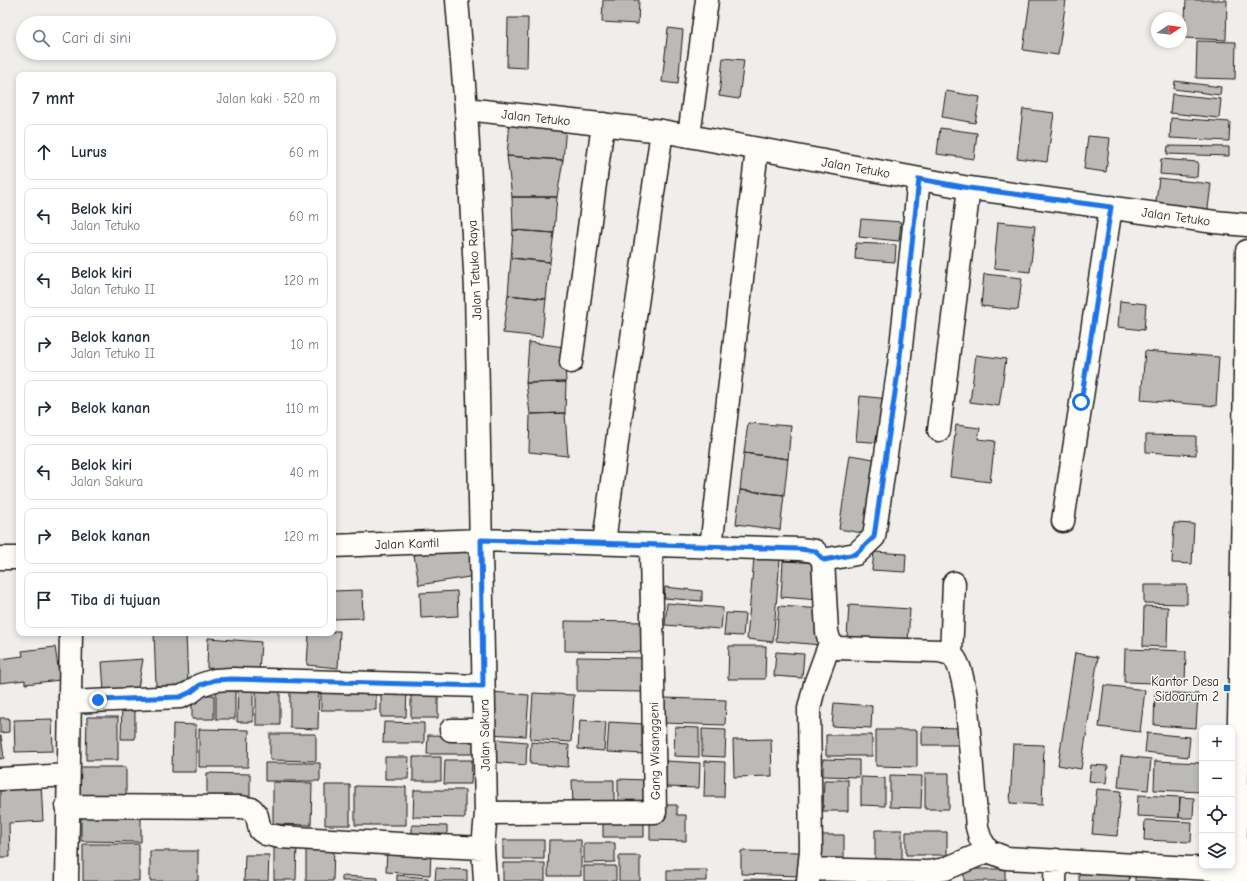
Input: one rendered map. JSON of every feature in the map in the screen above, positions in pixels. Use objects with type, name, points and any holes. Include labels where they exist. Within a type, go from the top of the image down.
[{"type":"street","name":"Jalan Tetuko Raya","points":[[457,0],[466,109],[476,289],[481,540]]},
{"type":"street","points":[[689,136],[707,0]]},
{"type":"street","name":"Jalan Tetuko","points":[[466,109],[662,131],[969,188],[1247,225]]},
{"type":"street","points":[[571,362],[602,124]]},
{"type":"street","points":[[604,543],[619,427],[662,131]]},
{"type":"street","points":[[711,547],[757,149]]},
{"type":"street","points":[[919,179],[899,365],[874,537],[856,554],[824,560],[826,632],[830,643],[836,648],[940,651],[951,655],[957,663],[962,676],[977,826],[980,838],[988,851],[1006,858],[1056,870],[1239,874],[1244,679],[1247,251]]},
{"type":"street","points":[[939,430],[969,188]]},
{"type":"street","points":[[1063,521],[1111,207]]},
{"type":"street","name":"Jalan Kantil","points":[[336,546],[481,540],[604,543],[800,549],[815,551],[824,560]]},
{"type":"street","name":"Jalan Sakura","points":[[481,540],[486,813],[483,848],[485,881]]},
{"type":"street","name":"Gang Wisanggeni","points":[[486,813],[655,812],[652,545]]},
{"type":"street","points":[[0,558],[16,558]]},
{"type":"street","points":[[951,655],[954,583]]},
{"type":"street","points":[[67,881],[67,806],[71,636]]},
{"type":"street","points":[[830,643],[815,684],[809,710],[809,875],[928,872],[945,870],[988,851]]},
{"type":"street","points":[[70,702],[180,697],[191,692],[200,685],[215,680],[226,679],[483,686]]},
{"type":"street","points":[[450,730],[484,730]]},
{"type":"street","points":[[0,779],[68,775]]},
{"type":"street","points":[[67,806],[241,807],[252,809],[257,816],[260,830],[266,834],[280,837],[483,848]]},
{"type":"building","points":[[603,0],[639,0],[638,24],[602,22]]},
{"type":"building","points":[[1030,0],[1066,0],[1058,55],[1023,50]]},
{"type":"building","points":[[1186,0],[1227,0],[1226,40],[1187,38],[1187,12],[1185,12]]},
{"type":"building","points":[[508,18],[528,18],[527,68],[507,67]]},
{"type":"building","points":[[668,28],[683,30],[678,84],[662,82]]},
{"type":"building","points":[[1197,41],[1236,42],[1235,79],[1196,78]]},
{"type":"building","points":[[723,58],[744,60],[739,99],[719,96]]},
{"type":"building","points":[[1175,81],[1221,87],[1220,95],[1174,89]]},
{"type":"building","points":[[946,91],[980,97],[975,123],[942,117]]},
{"type":"building","points":[[1172,94],[1221,99],[1219,118],[1170,113]]},
{"type":"building","points":[[1023,109],[1054,113],[1047,162],[1017,158]]},
{"type":"building","points":[[1171,118],[1230,122],[1229,141],[1170,138]]},
{"type":"building","points":[[510,120],[566,126],[563,160],[507,156]]},
{"type":"building","points":[[940,128],[977,133],[974,159],[937,154]]},
{"type":"building","points":[[1088,136],[1110,138],[1106,172],[1084,169]]},
{"type":"building","points":[[1168,146],[1229,147],[1229,156],[1167,154]]},
{"type":"building","points":[[507,156],[563,160],[557,197],[512,197]]},
{"type":"building","points":[[1161,159],[1198,162],[1197,177],[1160,174]]},
{"type":"building","points":[[1159,178],[1211,184],[1207,216],[1155,209]]},
{"type":"building","points":[[512,197],[557,197],[554,233],[513,230]]},
{"type":"building","points":[[861,219],[901,222],[899,241],[859,237]]},
{"type":"building","points":[[998,222],[1035,226],[1030,272],[994,268]]},
{"type":"building","points":[[513,230],[554,233],[550,262],[511,258]]},
{"type":"building","points":[[856,243],[896,245],[895,262],[855,259]]},
{"type":"building","points":[[511,258],[550,262],[546,299],[508,295]]},
{"type":"building","points":[[984,274],[1022,278],[1018,310],[981,306]]},
{"type":"building","points":[[508,295],[546,299],[542,337],[503,333]]},
{"type":"building","points":[[1120,301],[1146,304],[1144,330],[1118,327]]},
{"type":"building","points":[[529,342],[564,347],[566,382],[526,383]]},
{"type":"building","points":[[1145,351],[1219,357],[1216,406],[1141,400]]},
{"type":"building","points":[[976,355],[1006,359],[999,406],[970,402]]},
{"type":"building","points":[[566,382],[565,413],[530,414],[526,383]]},
{"type":"building","points":[[860,396],[889,399],[886,443],[856,441]]},
{"type":"building","points":[[565,413],[568,456],[529,452],[530,414]]},
{"type":"building","points":[[748,423],[791,426],[788,459],[744,453]]},
{"type":"building","points":[[956,425],[980,428],[978,439],[995,441],[990,482],[950,477]]},
{"type":"building","points":[[1146,435],[1196,436],[1196,455],[1146,452]]},
{"type":"building","points":[[744,453],[788,459],[784,495],[740,490]]},
{"type":"building","points":[[850,455],[880,460],[868,534],[839,529]]},
{"type":"building","points":[[740,490],[784,495],[780,530],[736,524]]},
{"type":"building","points":[[1174,523],[1194,524],[1192,564],[1172,563]]},
{"type":"building","points":[[469,546],[475,576],[419,585],[414,555]]},
{"type":"building","points":[[874,552],[906,554],[905,572],[872,570]]},
{"type":"building","points":[[754,557],[780,559],[773,642],[747,639]]},
{"type":"building","points":[[783,561],[822,563],[819,600],[781,597]]},
{"type":"building","points":[[1144,585],[1187,585],[1187,604],[1144,603]]},
{"type":"building","points":[[665,587],[702,591],[702,601],[664,598]]},
{"type":"building","points":[[362,590],[363,618],[336,619],[336,591]]},
{"type":"building","points":[[457,591],[458,616],[421,618],[420,593]]},
{"type":"building","points":[[667,603],[723,608],[721,629],[665,625]]},
{"type":"building","points":[[849,605],[910,609],[908,642],[847,637]]},
{"type":"building","points":[[779,606],[824,609],[821,645],[776,641]]},
{"type":"building","points":[[1144,606],[1168,607],[1167,647],[1143,646]]},
{"type":"building","points":[[726,613],[745,614],[743,636],[724,635]]},
{"type":"building","points":[[565,621],[647,622],[647,652],[565,651]]},
{"type":"building","points":[[336,631],[340,631],[338,668],[307,665],[309,636],[336,636]]},
{"type":"building","points":[[154,636],[186,636],[188,685],[156,686]]},
{"type":"building","points":[[208,638],[261,642],[259,672],[207,668]]},
{"type":"building","points":[[729,646],[766,646],[765,679],[728,679]]},
{"type":"building","points":[[55,647],[60,680],[25,684],[25,680],[0,683],[0,659],[23,656],[22,651]]},
{"type":"building","points":[[1125,649],[1186,651],[1185,684],[1124,682]]},
{"type":"building","points":[[776,652],[804,654],[802,678],[774,676]]},
{"type":"building","points":[[1075,653],[1098,657],[1081,769],[1058,765]]},
{"type":"building","points":[[577,657],[645,658],[644,692],[577,691]]},
{"type":"building","points":[[143,659],[138,688],[104,691],[102,662]]},
{"type":"building","points":[[256,683],[280,683],[280,725],[256,725]]},
{"type":"building","points":[[238,684],[253,684],[253,722],[237,722]]},
{"type":"building","points":[[290,684],[319,685],[318,729],[290,728]]},
{"type":"building","points":[[1104,685],[1145,690],[1140,732],[1099,727]]},
{"type":"building","points":[[321,686],[376,687],[376,710],[321,710]]},
{"type":"building","points":[[381,689],[407,689],[406,717],[381,717]]},
{"type":"building","points":[[216,691],[235,691],[235,719],[216,719]]},
{"type":"building","points":[[491,692],[529,695],[526,736],[488,734]]},
{"type":"building","points":[[1155,692],[1198,694],[1196,728],[1154,725]]},
{"type":"building","points":[[533,693],[574,695],[571,742],[530,739]]},
{"type":"building","points":[[411,694],[438,695],[438,718],[411,718]]},
{"type":"building","points":[[192,695],[214,695],[214,719],[192,719]]},
{"type":"building","points":[[664,698],[726,700],[725,725],[663,723]]},
{"type":"building","points":[[834,703],[872,706],[871,728],[832,726]]},
{"type":"building","points":[[122,705],[135,705],[135,739],[121,739]]},
{"type":"building","points":[[87,717],[118,717],[118,760],[86,760]]},
{"type":"building","points":[[0,718],[9,718],[9,732],[0,733]]},
{"type":"building","points":[[52,719],[53,751],[15,752],[14,720]]},
{"type":"building","points":[[580,720],[606,722],[604,751],[578,749]]},
{"type":"building","points":[[384,722],[424,723],[424,743],[383,743]]},
{"type":"building","points":[[609,722],[645,724],[644,754],[607,752]]},
{"type":"building","points":[[173,724],[196,725],[196,772],[172,772]]},
{"type":"building","points":[[675,727],[699,728],[699,757],[674,756]]},
{"type":"building","points":[[922,727],[960,728],[960,745],[922,745]]},
{"type":"building","points":[[199,729],[249,730],[248,767],[199,767]]},
{"type":"building","points":[[702,729],[726,730],[725,757],[702,756]]},
{"type":"building","points":[[876,730],[917,730],[917,767],[876,766]]},
{"type":"building","points":[[1147,733],[1190,737],[1188,757],[1145,752]]},
{"type":"building","points":[[270,734],[316,734],[316,761],[270,760]]},
{"type":"building","points":[[428,735],[474,736],[474,754],[427,754]]},
{"type":"building","points":[[826,735],[872,735],[872,756],[826,756]]},
{"type":"building","points":[[0,736],[4,758],[0,759]]},
{"type":"building","points":[[492,739],[527,742],[526,765],[491,762]]},
{"type":"building","points":[[771,739],[772,776],[734,777],[733,740]]},
{"type":"building","points":[[531,742],[569,745],[568,767],[530,764]]},
{"type":"building","points":[[1013,744],[1044,745],[1042,805],[1010,803]]},
{"type":"building","points":[[1121,756],[1151,759],[1148,790],[1118,787]]},
{"type":"building","points":[[385,757],[409,757],[408,779],[385,779]]},
{"type":"building","points":[[413,757],[441,757],[441,781],[413,781]]},
{"type":"building","points":[[823,759],[859,760],[859,777],[823,776]]},
{"type":"building","points":[[445,760],[472,760],[471,784],[444,784]]},
{"type":"building","points":[[666,761],[700,763],[699,788],[665,787]]},
{"type":"building","points":[[705,761],[725,762],[724,797],[704,797]]},
{"type":"building","points":[[1155,761],[1199,763],[1199,792],[1154,790]]},
{"type":"building","points":[[265,763],[320,763],[320,781],[265,781]]},
{"type":"building","points":[[1091,765],[1108,766],[1106,783],[1089,781]]},
{"type":"building","points":[[77,767],[126,767],[126,801],[77,800]]},
{"type":"building","points":[[207,773],[250,774],[250,800],[207,800]]},
{"type":"building","points":[[925,773],[949,773],[949,809],[925,809]]},
{"type":"building","points":[[890,775],[922,776],[921,808],[890,807]]},
{"type":"building","points":[[861,777],[885,778],[885,806],[861,805]]},
{"type":"building","points":[[618,779],[647,780],[647,805],[618,805]]},
{"type":"building","points":[[572,780],[614,780],[614,805],[573,805]]},
{"type":"building","points":[[824,780],[848,780],[848,811],[823,811]]},
{"type":"building","points":[[273,782],[312,783],[311,825],[273,824]]},
{"type":"building","points":[[41,783],[43,821],[9,823],[10,857],[0,857],[0,784]]},
{"type":"building","points":[[325,785],[350,785],[350,825],[325,825]]},
{"type":"building","points":[[355,786],[406,787],[406,825],[355,825]]},
{"type":"building","points":[[1097,789],[1121,791],[1117,836],[1092,834]]},
{"type":"building","points":[[414,790],[465,790],[465,818],[413,817]]},
{"type":"building","points":[[1138,795],[1180,797],[1179,818],[1137,816]]},
{"type":"building","points":[[1180,797],[1194,798],[1193,818],[1179,818]]},
{"type":"building","points":[[663,805],[677,805],[677,815],[686,815],[686,841],[650,840],[650,815]]},
{"type":"building","points":[[81,809],[141,810],[141,842],[81,841]]},
{"type":"building","points":[[603,815],[644,815],[644,837],[603,837]]},
{"type":"building","points":[[1145,820],[1192,822],[1191,842],[1144,840]]},
{"type":"building","points":[[412,825],[447,826],[447,843],[412,842]]},
{"type":"building","points":[[875,830],[902,830],[902,862],[875,861]]},
{"type":"building","points":[[906,832],[947,832],[947,855],[906,855]]},
{"type":"building","points":[[818,835],[844,835],[844,869],[818,869]]},
{"type":"building","points":[[274,839],[297,840],[296,880],[274,880]]},
{"type":"building","points":[[503,840],[544,840],[544,859],[503,859]]},
{"type":"building","points":[[549,840],[581,840],[581,876],[548,876]]},
{"type":"building","points":[[584,843],[615,843],[615,862],[584,863]]},
{"type":"building","points":[[83,844],[139,844],[139,881],[83,881]]},
{"type":"building","points":[[306,844],[334,845],[333,881],[306,881]]},
{"type":"building","points":[[387,848],[431,851],[430,875],[386,872]]},
{"type":"building","points":[[150,851],[198,851],[198,881],[150,881]]},
{"type":"building","points":[[741,851],[801,852],[800,876],[741,874]]},
{"type":"building","points":[[245,855],[269,855],[268,881],[244,881]]},
{"type":"building","points":[[619,856],[640,856],[640,881],[619,881]]},
{"type":"building","points":[[503,863],[545,863],[545,881],[503,881]]},
{"type":"building","points":[[584,866],[616,866],[616,881],[584,881]]},
{"type":"building","points":[[436,868],[467,870],[467,881],[435,881]]},
{"type":"building","points":[[964,869],[1005,869],[1005,881],[964,881]]},
{"type":"building","points":[[1079,869],[1130,870],[1129,881],[1079,881]]},
{"type":"building","points":[[667,870],[707,870],[707,881],[667,881]]},
{"type":"building","points":[[1135,873],[1178,875],[1178,881],[1135,881]]},
{"type":"building","points":[[397,875],[428,878],[428,881],[397,881]]},
{"type":"building","points":[[342,876],[378,878],[378,881],[342,881]]},
{"type":"building","points":[[744,879],[803,880],[803,881],[744,881]]},
{"type":"place","name":"Kantor Desa Sidoarum 2","points":[[1227,688]]},
{"type":"route","points":[[98,700],[180,697],[191,692],[200,685],[215,680],[231,679],[483,686],[481,540],[800,549],[815,551],[824,560],[856,554],[874,537],[899,365],[919,179],[969,188],[1111,207],[1081,402]]}]
